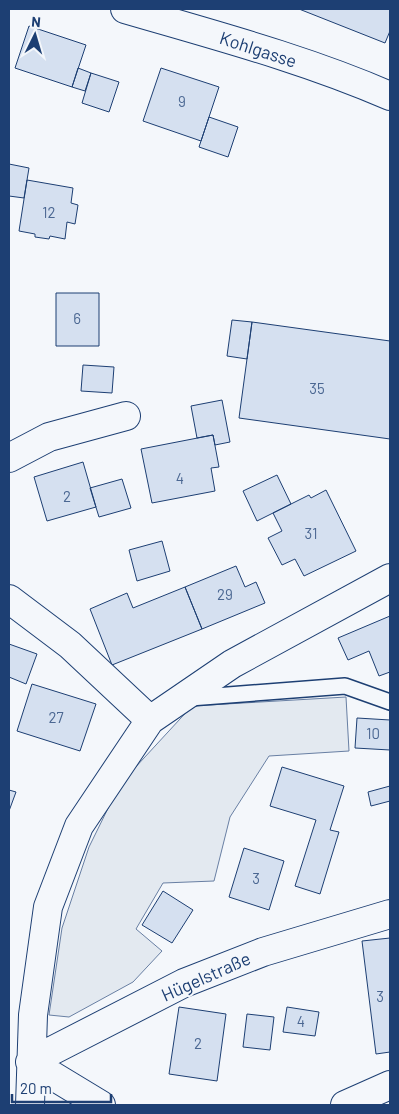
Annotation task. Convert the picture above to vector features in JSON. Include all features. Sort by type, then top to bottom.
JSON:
[{"type":"street","name":"Kohlgasse","points":[[125,9],[240,43],[363,84],[390,96]]},
{"type":"street","points":[[9,458],[49,438],[126,416]]},
{"type":"street","points":[[30,1105],[33,1015],[48,907],[79,826],[150,720],[232,664],[390,578]]},
{"type":"street","points":[[9,599],[70,645],[150,720]]},
{"type":"street","name":"Hügelstraße","points":[[30,1062],[184,983],[262,952],[390,914]]},
{"type":"street","points":[[30,1062],[101,1105]]},
{"type":"street","points":[[344,1105],[390,1085]]},
{"type":"lane","points":[[181,699],[237,693],[345,686],[390,702]]},
{"type":"shaded area","points":[[346,697],[349,751],[269,756],[230,817],[214,881],[163,883],[136,929],[162,951],[133,982],[69,1017],[49,1015],[62,928],[89,847],[120,784],[192,706]]},
{"type":"building","points":[[299,9],[390,9],[390,31],[385,43]]},
{"type":"building","points":[[29,26],[86,45],[72,87],[15,68]]},
{"type":"building","points":[[78,68],[91,73],[85,91],[72,87]]},
{"type":"building","points":[[161,68],[219,87],[201,141],[143,121]]},
{"type":"building","points":[[91,73],[119,82],[109,112],[82,103]]},
{"type":"building","points":[[209,117],[238,127],[228,157],[199,147]]},
{"type":"building","points":[[9,164],[29,168],[24,198],[9,196]]},
{"type":"building","points":[[27,180],[73,188],[71,203],[78,205],[75,224],[67,222],[65,239],[50,236],[49,239],[35,237],[35,234],[19,231]]},
{"type":"building","points":[[56,293],[99,293],[99,346],[56,346]]},
{"type":"building","points":[[232,320],[252,322],[247,359],[227,356]]},
{"type":"building","points":[[252,322],[390,341],[390,439],[239,418]]},
{"type":"building","points":[[83,365],[114,367],[112,393],[81,391]]},
{"type":"building","points":[[222,400],[230,442],[215,445],[213,435],[197,438],[191,406]]},
{"type":"building","points":[[213,435],[219,467],[211,468],[215,491],[152,503],[141,449]]},
{"type":"building","points":[[83,462],[96,507],[47,521],[34,477]]},
{"type":"building","points":[[277,475],[291,504],[257,521],[243,491]]},
{"type":"building","points":[[122,479],[131,508],[99,517],[90,488]]},
{"type":"building","points":[[326,490],[356,551],[304,576],[295,559],[282,565],[268,538],[282,531],[273,513],[309,495],[311,498]]},
{"type":"building","points":[[162,541],[170,571],[137,581],[129,550]]},
{"type":"building","points":[[236,566],[245,587],[256,582],[265,603],[202,629],[185,587]]},
{"type":"building","points":[[185,587],[202,629],[112,665],[90,609],[127,593],[133,608]]},
{"type":"building","points":[[390,616],[390,672],[379,676],[369,651],[348,660],[338,638]]},
{"type":"building","points":[[9,644],[37,654],[26,684],[9,677]]},
{"type":"building","points":[[32,684],[96,704],[80,751],[17,731]]},
{"type":"building","points":[[357,718],[390,720],[390,750],[355,748]]},
{"type":"building","points":[[282,767],[344,786],[330,830],[339,832],[320,894],[295,886],[316,820],[270,806]]},
{"type":"building","points":[[390,786],[390,801],[371,806],[368,792]]},
{"type":"building","points":[[9,790],[16,792],[9,811]]},
{"type":"building","points":[[244,848],[284,861],[269,910],[229,897]]},
{"type":"building","points":[[163,891],[193,910],[172,943],[142,925]]},
{"type":"building","points":[[390,938],[390,1052],[376,1054],[362,941]]},
{"type":"building","points":[[179,1007],[226,1014],[217,1081],[169,1074]]},
{"type":"building","points":[[287,1007],[319,1012],[315,1036],[283,1032]]},
{"type":"building","points":[[247,1014],[274,1017],[270,1050],[243,1047]]}]
